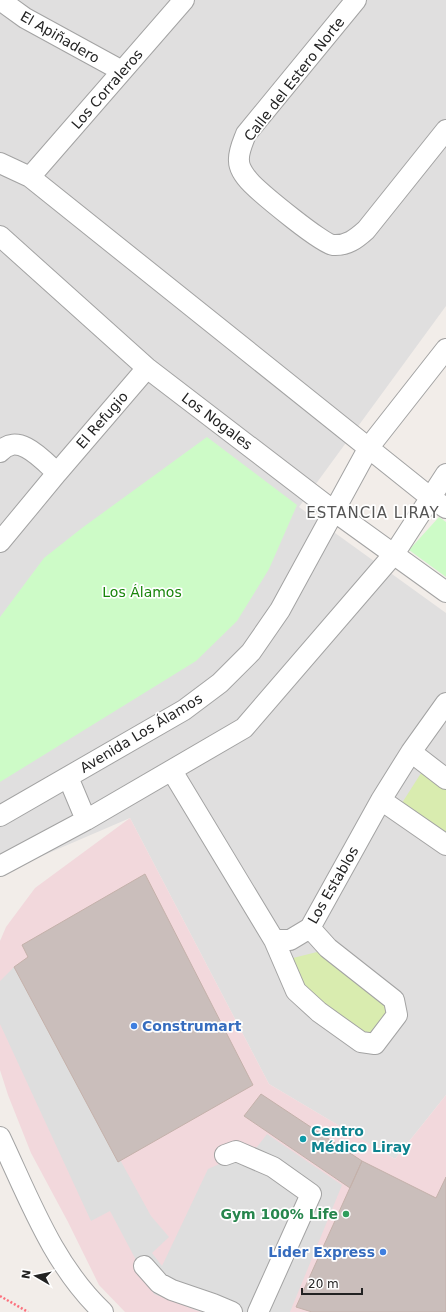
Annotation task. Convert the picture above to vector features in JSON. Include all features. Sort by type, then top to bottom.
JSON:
[{"type":"street","name":"El Apiñadero","points":[[0,0],[25,18],[122,72]]},
{"type":"street","name":"Los Corraleros","points":[[30,177],[184,0]]},
{"type":"street","name":"Calle del Estero Norte","points":[[356,0],[246,134],[240,149],[238,161],[243,173],[252,184],[315,236],[332,245],[342,245],[354,241],[366,230],[446,130]]},
{"type":"street","points":[[0,163],[30,177],[439,503]]},
{"type":"street","name":"Los Nogales","points":[[0,238],[147,368],[335,512],[446,592]]},
{"type":"street","name":"Avenida Los Álamos","points":[[0,816],[184,710],[220,683],[251,652],[280,610],[369,448],[446,349]]},
{"type":"street","name":"El Refugio","points":[[0,542],[147,368]]},
{"type":"street","points":[[0,452],[5,446],[16,444],[30,449],[57,473]]},
{"type":"street","points":[[3,867],[172,771],[244,728],[439,503],[446,474]]},
{"type":"street","name":"Los Establos","points":[[274,940],[290,940],[310,928],[381,800],[411,752],[446,703]]},
{"type":"street","points":[[411,752],[446,778]]},
{"type":"street","points":[[172,771],[274,940],[296,991],[319,1012],[361,1042],[375,1044],[397,1015],[394,1000],[328,948],[310,928]]},
{"type":"street","points":[[68,777],[86,820]]},
{"type":"street","points":[[381,800],[446,845]]},
{"type":"street","points":[[0,1137],[52,1248],[71,1275],[103,1312]]},
{"type":"street","points":[[225,1155],[236,1152],[272,1167],[310,1194],[258,1312]]},
{"type":"street","points":[[144,1266],[159,1283],[172,1290],[232,1312]]},
{"type":"path","points":[[0,1296],[28,1312]]},
{"type":"shaded area","points":[[0,0],[446,0],[446,306],[299,507],[446,613],[446,1095],[395,1159],[269,1084],[130,818],[0,874]]},
{"type":"shaded area","points":[[130,818],[269,1084],[395,1159],[446,1095],[446,1312],[125,1312],[99,1285],[68,1222],[31,1153],[8,1095],[0,1070],[0,941],[6,927],[35,888]]},
{"type":"shaded area","points":[[14,967],[151,1216],[169,1237],[152,1253],[162,1266],[208,1169],[257,1147],[267,1134],[342,1185],[290,1312],[201,1312],[154,1294],[110,1211],[91,1221],[0,1024],[0,981]]},
{"type":"green space","name":"Los Álamos","points":[[207,437],[297,505],[269,569],[237,621],[196,661],[0,782],[0,617],[44,558],[82,528]]},
{"type":"green space","points":[[439,517],[446,522],[446,577],[409,550]]},
{"type":"green space","points":[[423,770],[446,789],[446,835],[402,803]]},
{"type":"green space","points":[[321,951],[394,1008],[370,1038],[300,993],[285,960]]},
{"type":"building","name":"Construmart","points":[[145,874],[253,1085],[118,1162],[14,967],[28,957],[22,945]]},
{"type":"building","name":"Centro Médico Liray","points":[[261,1094],[362,1161],[350,1188],[244,1116]]},
{"type":"building","name":"Lider Express","points":[[362,1161],[436,1198],[446,1177],[446,1312],[312,1312],[296,1307]]},
{"type":"place","name":"Construmart","points":[[134,1026]]},
{"type":"place","name":"Centro Médico Liray","points":[[303,1139]]},
{"type":"place","name":"Gym 100% Life","points":[[346,1214]]},
{"type":"place","name":"Lider Express","points":[[383,1252]]},
{"type":"district","name":"ESTANCIA LIRAY","points":[[373,513]]}]
